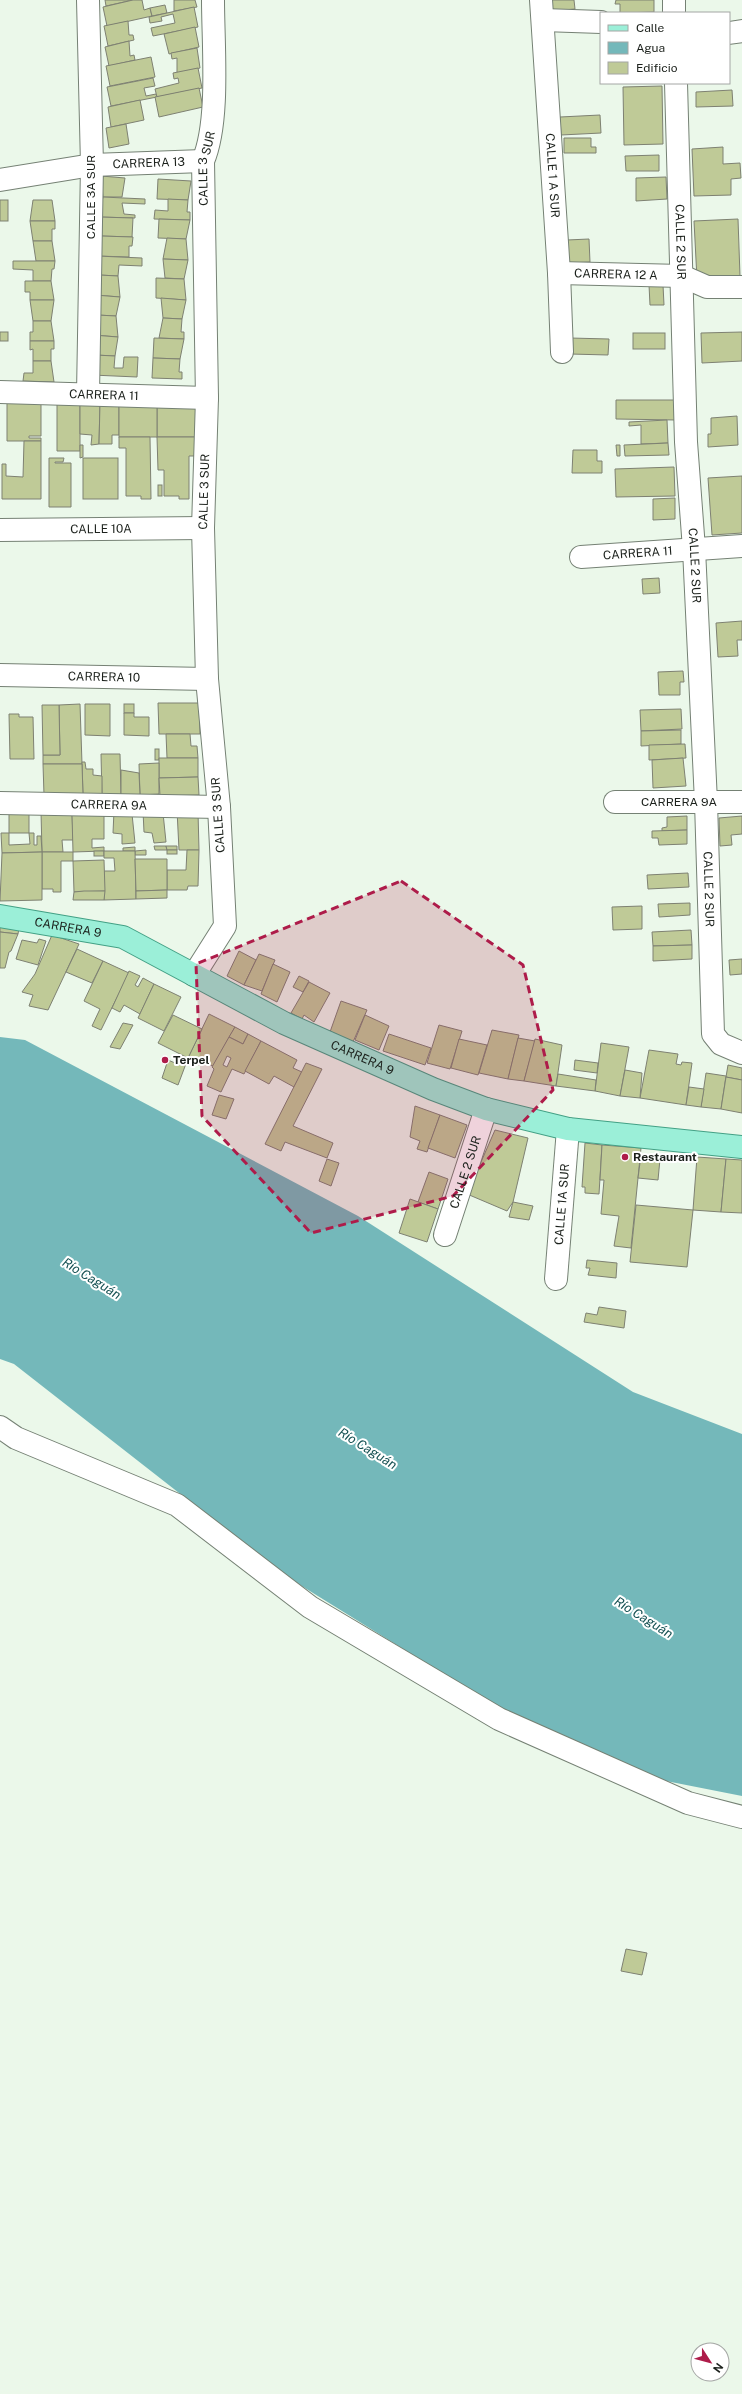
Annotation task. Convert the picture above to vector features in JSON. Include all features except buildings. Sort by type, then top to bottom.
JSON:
[{"type":"main road","name":"CARRERA 9","points":[[0,916],[123,937],[284,1022],[433,1089],[486,1110],[568,1129],[742,1148]]},
{"type":"street","name":"CALLE 3A SUR","points":[[88,0],[92,165],[88,394]]},
{"type":"street","name":"CALLE 3 SUR","points":[[194,975],[225,926],[219,807],[208,679],[203,528],[207,398],[203,161],[209,147],[214,83],[213,0]]},
{"type":"street","points":[[674,0],[674,12]]},
{"type":"street","points":[[542,10],[600,22]]},
{"type":"street","name":"CALLE 1 A SUR","points":[[542,10],[559,273],[562,352]]},
{"type":"street","points":[[730,33],[742,31]]},
{"type":"street","name":"CALLE 2 SUR","points":[[676,84],[686,442],[694,549],[706,802],[713,1034],[721,1044],[742,1053]]},
{"type":"street","name":"CARRERA 13","points":[[0,180],[92,165],[203,161]]},
{"type":"street","name":"CARRERA 12 A","points":[[559,273],[682,276],[707,287],[742,287]]},
{"type":"street","name":"CARRERA 11","points":[[0,392],[207,398]]},
{"type":"street","name":"CALLE 10A","points":[[0,530],[203,528]]},
{"type":"street","name":"CARRERA 11","points":[[581,557],[742,546]]},
{"type":"street","name":"CARRERA 10","points":[[0,675],[208,679]]},
{"type":"street","name":"CARRERA 9A","points":[[616,802],[742,802]]},
{"type":"street","name":"CARRERA 9A","points":[[0,803],[219,807]]},
{"type":"street","name":"CALLE 2 SUR","points":[[445,1235],[486,1110]]},
{"type":"street","name":"CALLE 1A SUR","points":[[556,1279],[568,1129]]},
{"type":"street","points":[[0,1427],[16,1438],[176,1505],[310,1607],[499,1719],[688,1803],[742,1817]]},
{"type":"highlighted area","points":[[401,881],[523,965],[553,1090],[453,1196],[311,1233],[202,1116],[196,964]]},
{"type":"water","name":"Río Caguán","points":[[0,1037],[25,1040],[358,1216],[633,1392],[742,1434],[742,1796],[661,1780],[508,1714],[284,1575],[14,1364],[0,1359]]},
{"type":"place","name":"Terpel","points":[[165,1060]]},
{"type":"place","name":"Restaurant","points":[[625,1157]]}]
